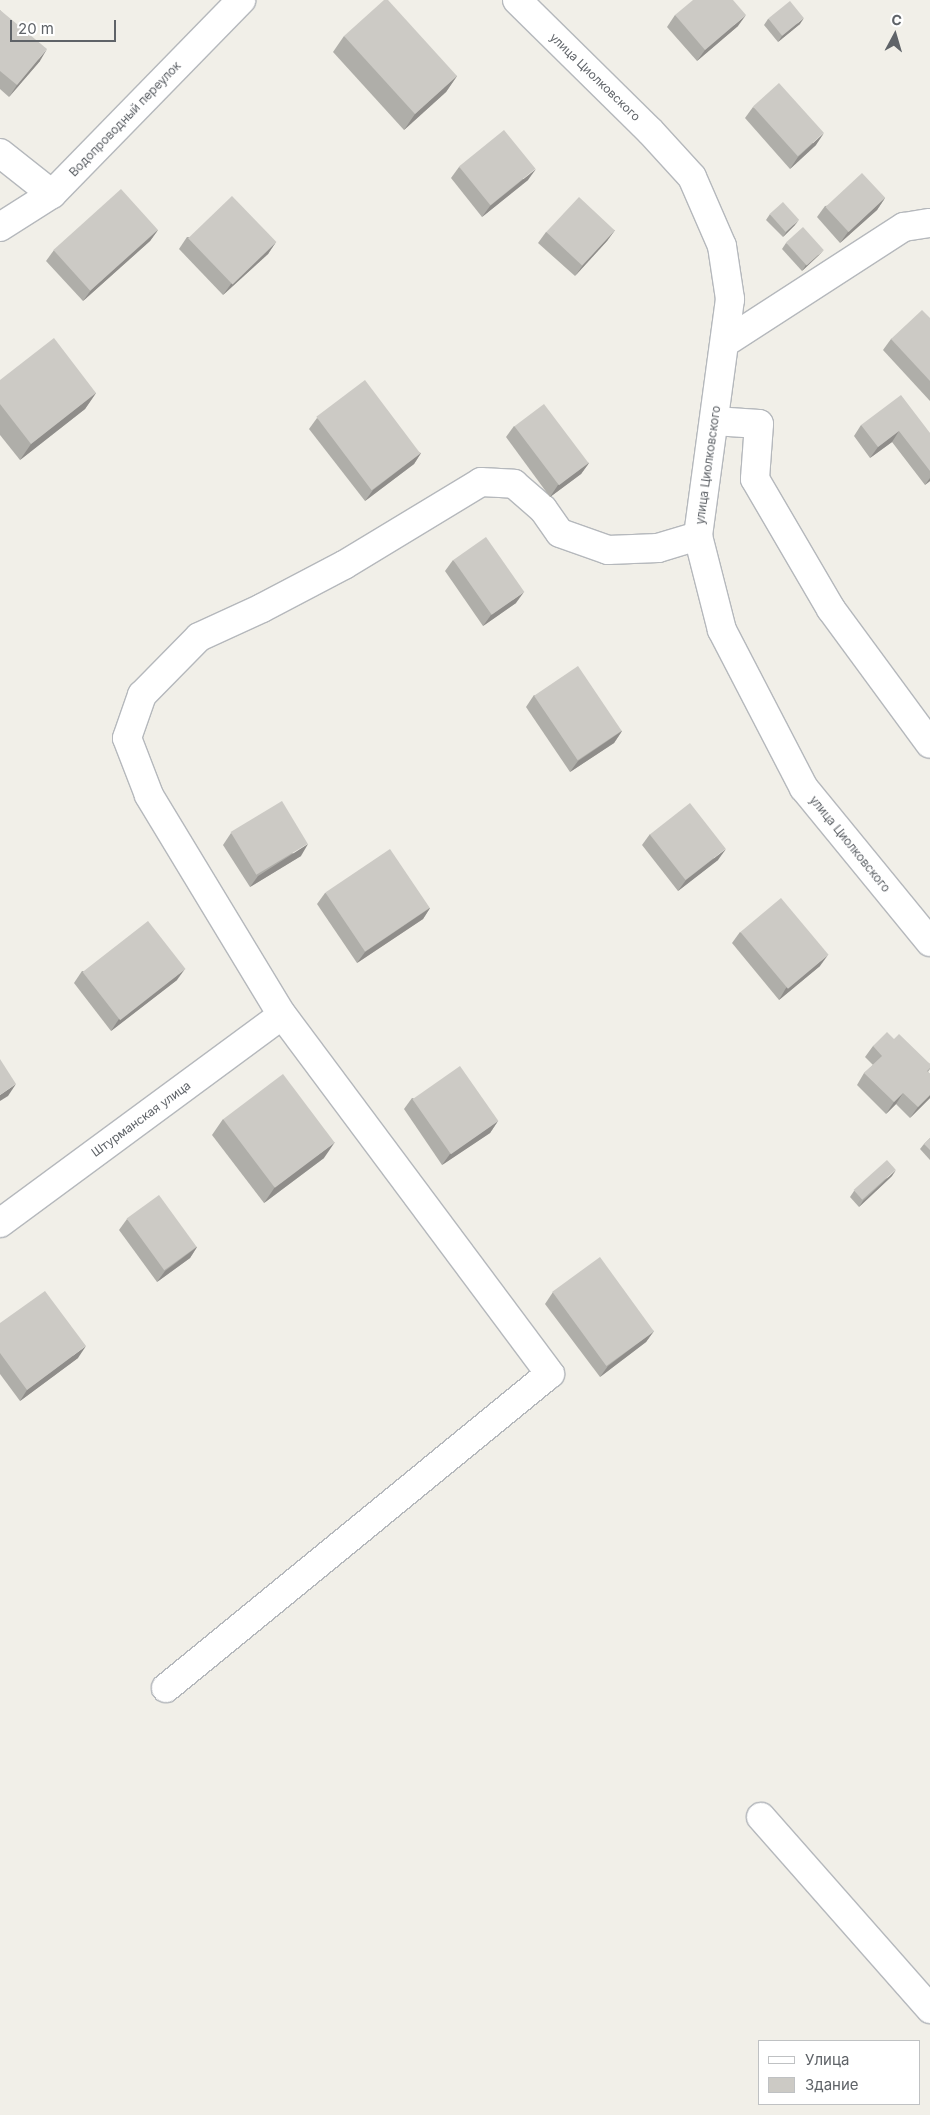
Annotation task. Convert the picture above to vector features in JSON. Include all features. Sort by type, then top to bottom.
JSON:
[{"type":"street","name":"Водопроводный переулок","points":[[0,227],[52,194],[241,0]]},
{"type":"street","name":"улица Циолковского","points":[[516,0],[650,131],[692,177],[722,246],[730,299],[726,342],[698,536],[722,630],[804,788],[930,942]]},
{"type":"street","points":[[0,153],[52,194]]},
{"type":"street","points":[[726,342],[904,227],[930,223]]},
{"type":"street","points":[[714,421],[759,424],[754,480],[831,609],[930,744]]},
{"type":"street","points":[[166,1688],[550,1374],[282,1015],[149,795],[126,738],[142,695],[199,637],[262,608],[344,564],[481,482],[514,484],[543,509],[560,533],[608,550],[658,548],[698,536]]},
{"type":"street","name":"Штурманская улица","points":[[0,1223],[282,1015]]},
{"type":"street","points":[[761,1817],[930,2009]]},
{"type":"building","points":[[384,0],[388,0],[457,76],[415,114],[344,36]]},
{"type":"building","points":[[693,0],[733,0],[746,15],[705,50],[675,15]]},
{"type":"building","points":[[790,1],[804,18],[782,36],[768,19]]},
{"type":"building","points":[[0,10],[47,49],[17,85],[0,71]]},
{"type":"building","points":[[779,83],[824,133],[798,156],[753,106]]},
{"type":"building","points":[[504,130],[535,169],[490,205],[459,167]]},
{"type":"building","points":[[862,173],[885,198],[849,232],[825,207]]},
{"type":"building","points":[[121,189],[158,230],[90,291],[53,250]]},
{"type":"building","points":[[232,196],[276,242],[233,284],[188,238]]},
{"type":"building","points":[[579,197],[615,230],[582,266],[546,232]]},
{"type":"building","points":[[783,202],[799,220],[786,232],[770,214]]},
{"type":"building","points":[[803,227],[824,250],[807,265],[786,242]]},
{"type":"building","points":[[922,310],[930,318],[930,381],[891,339]]},
{"type":"building","points":[[54,338],[96,393],[31,444],[0,404],[0,380]]},
{"type":"building","points":[[365,380],[420,453],[372,490],[316,417]]},
{"type":"building","points":[[901,395],[930,433],[930,471],[899,431],[878,447],[861,425]]},
{"type":"building","points":[[544,404],[589,463],[559,485],[514,426]]},
{"type":"building","points":[[486,537],[524,592],[492,615],[453,560]]},
{"type":"building","points":[[578,666],[622,731],[578,760],[534,696]]},
{"type":"building","points":[[282,801],[308,844],[256,875],[231,832]]},
{"type":"building","points":[[690,803],[726,849],[686,880],[650,834]]},
{"type":"building","points":[[390,849],[430,908],[365,951],[325,893]]},
{"type":"building","points":[[781,898],[829,955],[788,989],[740,932]]},
{"type":"building","points":[[148,921],[186,969],[120,1020],[83,972]]},
{"type":"building","points":[[887,1032],[894,1039],[899,1034],[930,1064],[930,1068],[927,1071],[930,1074],[930,1095],[918,1107],[903,1093],[894,1102],[864,1073],[882,1056],[873,1046]]},
{"type":"building","points":[[0,1059],[16,1084],[0,1095]]},
{"type":"building","points":[[460,1066],[498,1121],[451,1154],[412,1099]]},
{"type":"building","points":[[283,1074],[335,1143],[275,1188],[223,1119]]},
{"type":"building","points":[[930,1138],[930,1150],[924,1144]]},
{"type":"building","points":[[887,1160],[896,1170],[862,1200],[854,1190]]},
{"type":"building","points":[[159,1195],[197,1247],[164,1270],[127,1219]]},
{"type":"building","points":[[600,1257],[654,1331],[606,1366],[552,1292]]},
{"type":"building","points":[[45,1291],[86,1346],[27,1390],[0,1353],[0,1323]]}]
